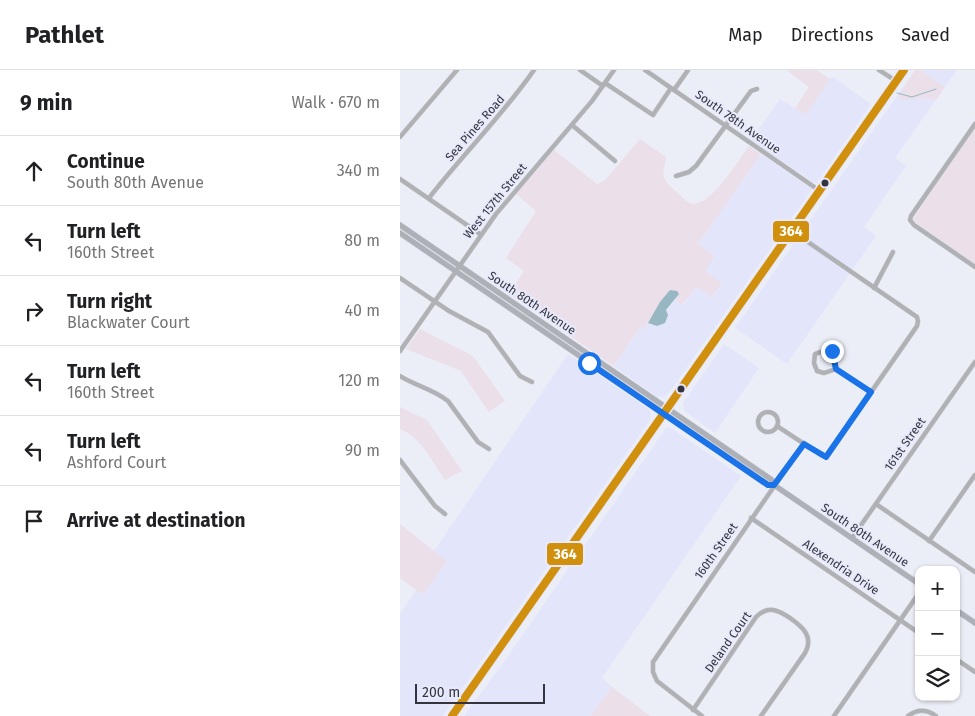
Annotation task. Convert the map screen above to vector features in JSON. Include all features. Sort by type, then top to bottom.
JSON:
[{"type":"main road","points":[[452,716],[904,70]]},
{"type":"street","points":[[400,137],[457,70]]},
{"type":"street","name":"Sea Pines Road","points":[[429,198],[454,166],[508,105],[534,70]]},
{"type":"street","points":[[580,70],[653,114],[688,70]]},
{"type":"street","name":"West 157th Street","points":[[400,351],[480,234],[507,199],[572,125],[614,70]]},
{"type":"street","name":"South 78th Avenue","points":[[645,70],[820,190]]},
{"type":"street","points":[[879,70],[896,82]]},
{"type":"street","points":[[676,176],[689,172],[696,166],[751,90],[758,89]]},
{"type":"street","points":[[975,124],[910,220],[915,226],[975,266]]},
{"type":"street","points":[[572,125],[615,161]]},
{"type":"street","points":[[400,179],[480,234]]},
{"type":"street","name":"South 80th Avenue","points":[[400,225],[669,408],[772,480],[774,485],[915,581]]},
{"type":"street","points":[[777,426],[826,457],[917,326],[918,321],[917,317],[792,232]]},
{"type":"street","name":"South 80th Avenue","points":[[400,233],[768,485],[774,485]]},
{"type":"street","points":[[874,288],[893,252]]},
{"type":"street","points":[[400,278],[449,311],[488,332],[520,376],[532,382]]},
{"type":"street","points":[[836,369],[824,373],[817,371],[814,363],[815,354],[826,350],[832,351],[836,369],[871,392]]},
{"type":"street","name":"161st Street","points":[[852,538],[975,362]]},
{"type":"street","points":[[400,376],[409,382],[432,390],[448,401],[478,442],[488,450]]},
{"type":"street","points":[[763,412],[774,413],[778,419],[777,426],[770,432],[764,432],[759,427],[758,418],[763,412]]},
{"type":"street","name":"160th Street","points":[[693,710],[662,686],[654,677],[653,662],[655,657],[804,444]]},
{"type":"street","points":[[400,460],[435,506],[445,514]]},
{"type":"street","points":[[929,541],[975,475]]},
{"type":"street","points":[[876,504],[975,572]]},
{"type":"street","name":"Alexendria Drive","points":[[751,518],[915,630]]},
{"type":"street","points":[[834,716],[915,599]]},
{"type":"street","name":"Deland Court","points":[[693,710],[756,617],[764,611],[773,609],[781,612],[804,629],[808,636],[808,645],[805,653],[761,716]]},
{"type":"street","points":[[957,611],[975,623]]},
{"type":"street","points":[[960,662],[975,672]]},
{"type":"street","points":[[693,710],[702,716]]},
{"type":"street","points":[[908,716],[914,712],[923,711],[930,712],[936,716]]},
{"type":"shaded area","points":[[786,70],[816,70],[830,79],[806,115],[795,108],[809,87]]},
{"type":"shaded area","points":[[915,70],[957,70],[895,158],[906,166],[864,227],[876,236],[787,364],[735,328]]},
{"type":"shaded area","points":[[915,70],[920,70],[945,87],[936,100],[924,98],[904,100],[897,98]]},
{"type":"shaded area","points":[[832,76],[871,104],[816,184],[751,140],[780,99],[806,115]]},
{"type":"shaded area","points":[[975,128],[975,264],[913,219]]},
{"type":"shaded area","points":[[640,139],[666,157],[664,177],[666,181],[690,203],[698,203],[706,199],[723,182],[749,146],[761,154],[698,244],[715,256],[705,271],[723,283],[712,297],[696,287],[682,305],[675,299],[679,294],[650,319],[645,328],[641,327],[613,366],[522,302],[508,295],[524,271],[506,258],[536,211],[516,194],[554,150],[597,184],[605,180]]},
{"type":"shaded area","points":[[761,154],[812,189],[669,393],[664,397],[657,397],[613,366],[641,327],[645,328],[648,323],[657,326],[675,299],[683,305],[696,287],[713,297],[723,283],[704,271],[698,244]]},
{"type":"shaded area","points":[[670,290],[677,291],[679,294],[666,310],[668,315],[665,323],[657,326],[648,323],[660,302]]},
{"type":"shaded area","points":[[420,329],[473,356],[505,401],[489,412],[461,371],[406,349]]},
{"type":"shaded area","points":[[724,344],[759,368],[715,433],[684,411],[683,403]]},
{"type":"shaded area","points":[[568,354],[649,409],[651,414],[650,420],[443,716],[400,716],[400,614],[416,590],[423,595],[446,561],[434,551]]},
{"type":"shaded area","points":[[400,407],[427,420],[462,471],[445,480],[420,444],[408,433],[400,429]]},
{"type":"shaded area","points":[[666,428],[671,428],[741,476],[602,678],[612,687],[590,716],[464,716],[506,659]]},
{"type":"shaded area","points":[[400,524],[447,561],[423,595],[400,578]]},
{"type":"shaded area","points":[[612,687],[650,716],[590,716]]},
{"type":"waterway","points":[[897,93],[912,97],[936,89]]},
{"type":"transit line","name":"364","points":[[452,716],[904,70]]},
{"type":"route","points":[[589,363],[768,485],[774,485],[804,444],[826,457],[871,392],[836,369],[836,362],[832,351]]}]
